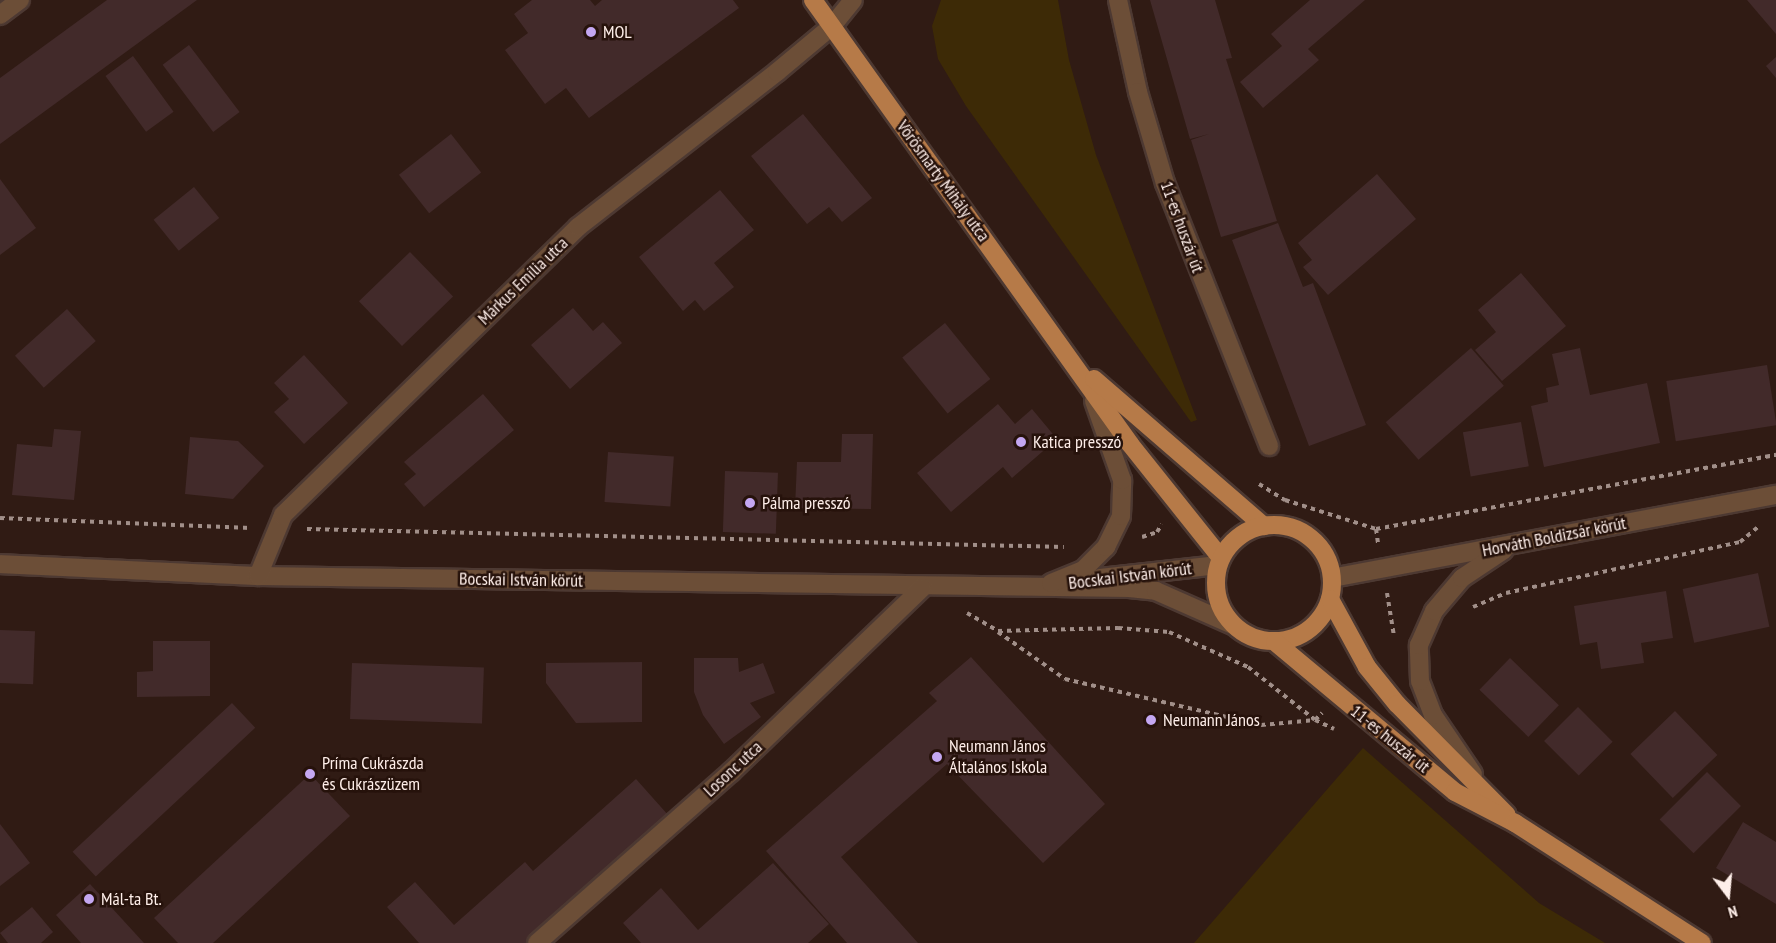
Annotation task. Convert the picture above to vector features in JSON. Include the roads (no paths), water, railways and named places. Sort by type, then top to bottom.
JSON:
[{"type":"main road","name":"Vörösmarty Mihály utca","points":[[813,0],[1074,362]]},
{"type":"main road","points":[[1074,362],[1264,526]]},
{"type":"main road","points":[[1074,362],[1130,444],[1220,562],[1220,605],[1233,625],[1243,633],[1275,642],[1304,633],[1320,619],[1330,599],[1332,578],[1323,552],[1308,535],[1284,526],[1264,526],[1244,533],[1220,562]]},
{"type":"main road","name":"11-es huszár út","points":[[1330,599],[1367,666],[1391,697],[1479,783],[1515,823]]},
{"type":"main road","name":"11-es huszár út","points":[[1275,642],[1455,792],[1515,823],[1702,943]]},
{"type":"street","points":[[0,15],[20,0]]},
{"type":"street","name":"Márkus Emília utca","points":[[258,576],[283,515],[578,227],[832,27],[853,0]]},
{"type":"street","name":"11-es huszár út","points":[[1118,0],[1138,92],[1165,183],[1269,446]]},
{"type":"street","points":[[1042,586],[1083,570],[1106,547],[1121,516],[1122,480],[1102,417],[1074,362]]},
{"type":"street","name":"Horváth Boldizsár körút","points":[[1332,578],[1776,495]]},
{"type":"street","points":[[1479,783],[1433,715],[1420,681],[1419,645],[1434,611],[1462,578],[1511,545]]},
{"type":"street","name":"Bocskai István körút","points":[[1042,586],[1220,562]]},
{"type":"street","name":"Bocskai István körút","points":[[0,564],[258,576],[922,588],[1042,586],[1156,591],[1233,625]]},
{"type":"street","name":"Losonc utca","points":[[537,943],[731,772],[922,588]]},
{"type":"place","name":"MOL","points":[[591,32]]},
{"type":"place","name":"Katica presszó","points":[[1021,442]]},
{"type":"place","name":"Pálma presszó","points":[[750,503]]},
{"type":"place","name":"Neumann János","points":[[1151,720]]},
{"type":"place","name":"Neumann János Általános Iskola","points":[[937,757]]},
{"type":"place","name":"Príma Cukrászda és Cukrászüzem","points":[[310,774]]},
{"type":"place","name":"Mál-ta Bt.","points":[[89,899]]}]
